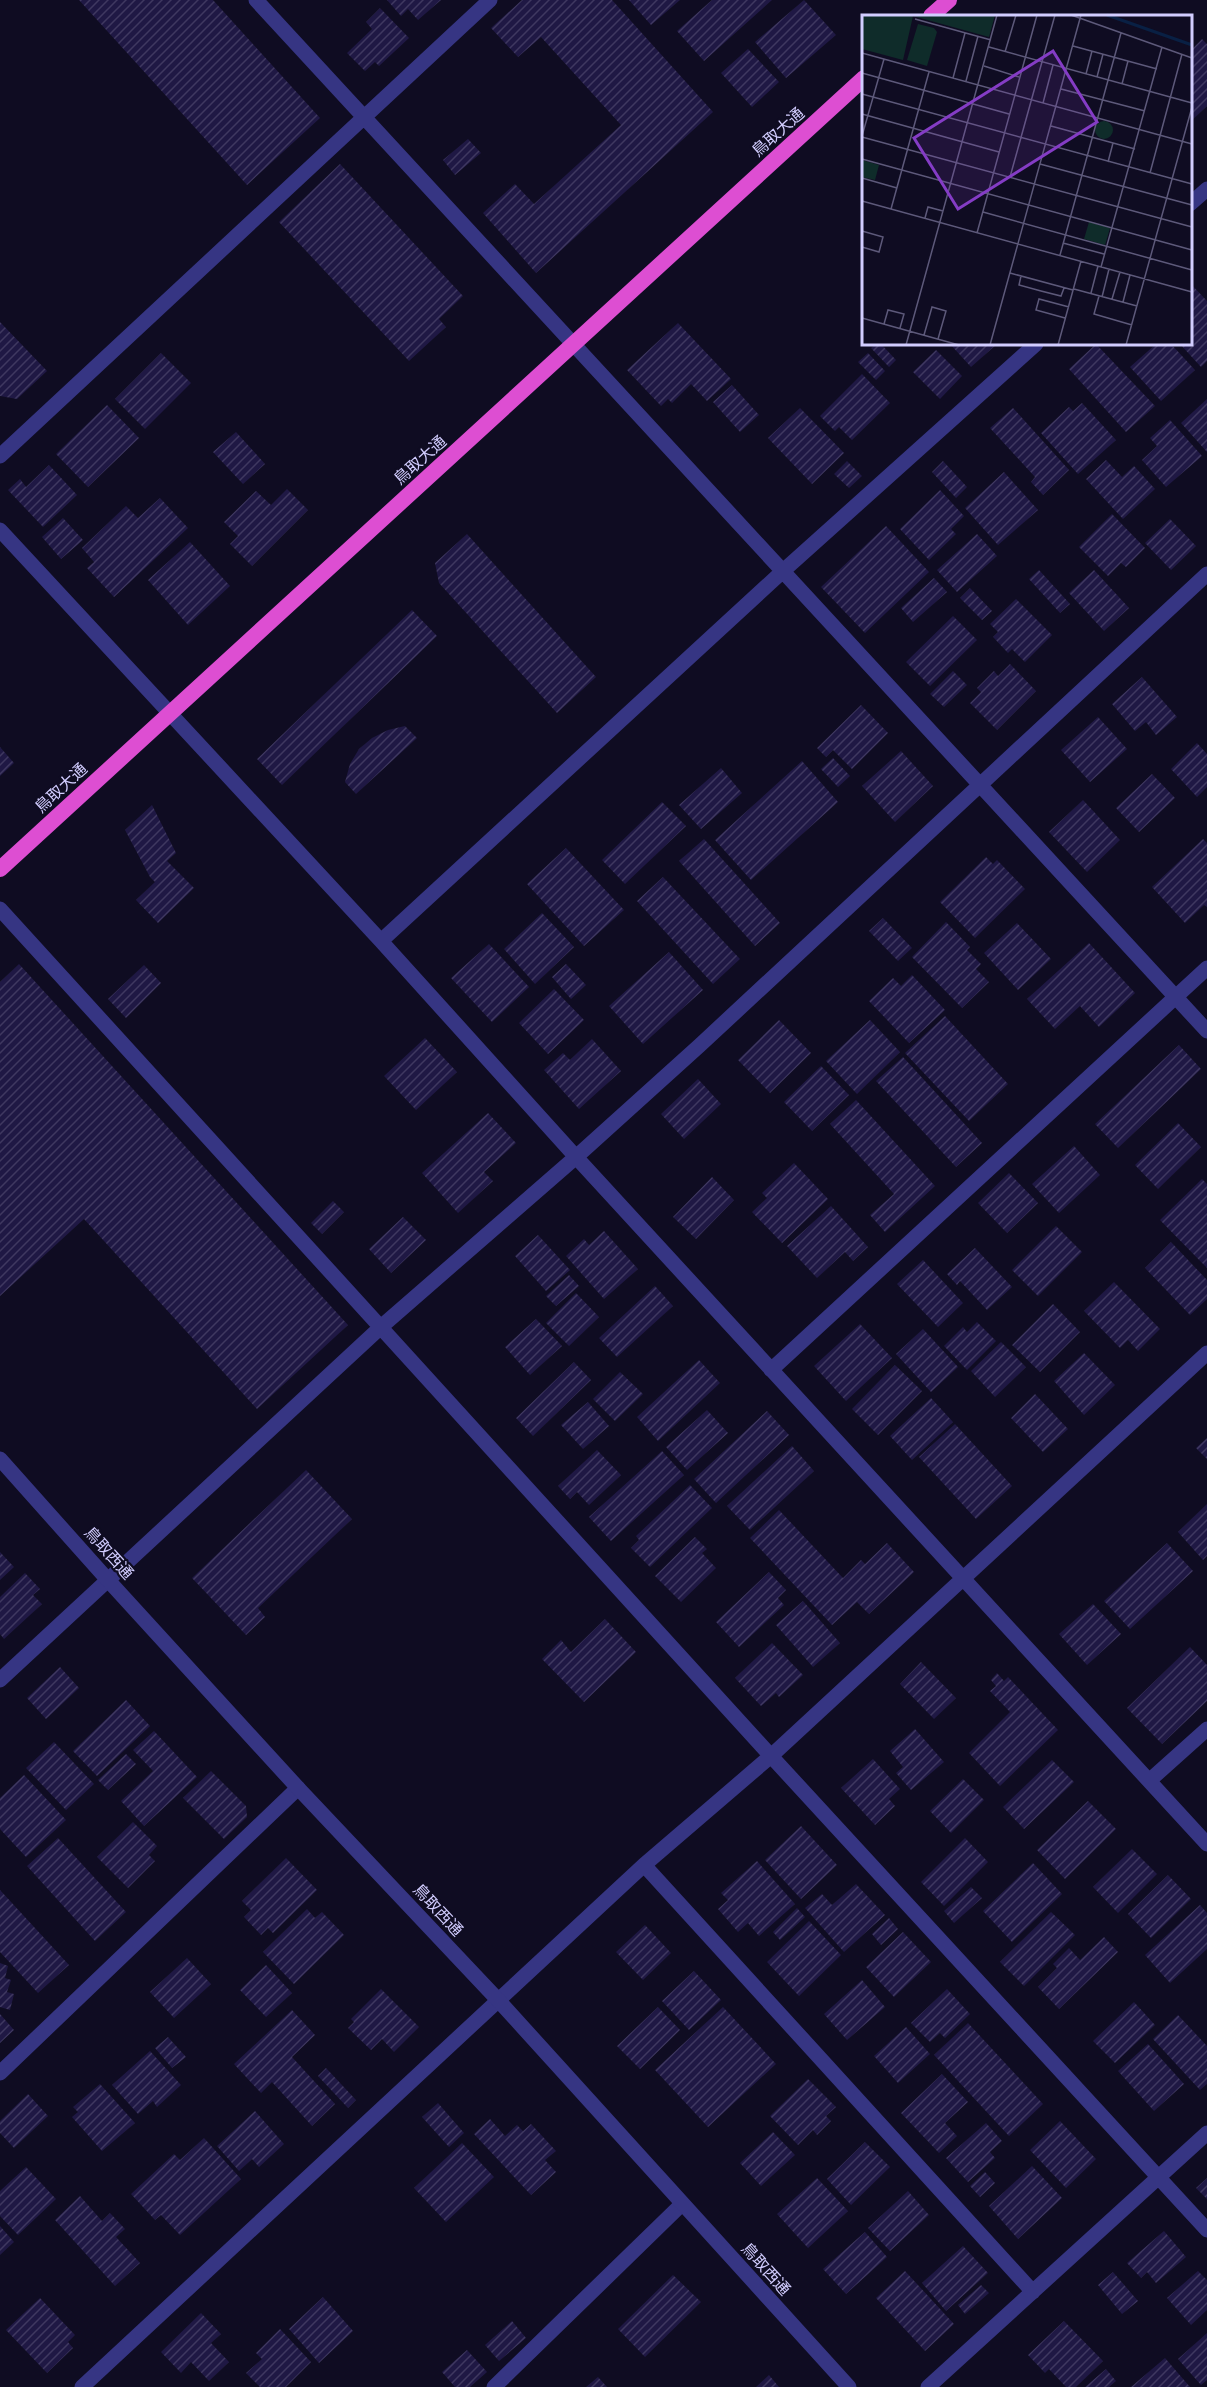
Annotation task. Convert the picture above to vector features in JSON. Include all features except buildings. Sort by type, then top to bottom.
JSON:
[{"type":"highway","points":[[932,15],[949,0]]},
{"type":"highway","name":"鳥取大通","points":[[0,869],[862,80]]},
{"type":"street","points":[[256,0],[1207,1031]]},
{"type":"street","points":[[0,456],[490,0]]},
{"type":"street","points":[[1192,203],[1207,189]]},
{"type":"street","points":[[381,941],[783,571],[1035,345]]},
{"type":"street","points":[[0,530],[381,941],[962,1579],[1207,1844]]},
{"type":"street","points":[[0,1680],[382,1326],[708,1038],[1207,574]]},
{"type":"street","points":[[0,909],[771,1756],[1207,2230]]},
{"type":"street","points":[[771,1370],[1207,968]]},
{"type":"street","points":[[82,2387],[644,1865],[771,1756],[1207,1353]]},
{"type":"street","name":"鳥取西通","points":[[0,1459],[298,1788],[499,2001],[849,2387]]},
{"type":"street","points":[[1150,1780],[1207,1729]]},
{"type":"street","points":[[0,2073],[298,1788]]},
{"type":"street","points":[[644,1865],[1033,2292]]},
{"type":"street","points":[[928,2387],[1207,2133]]},
{"type":"street","points":[[494,2387],[682,2204]]}]
